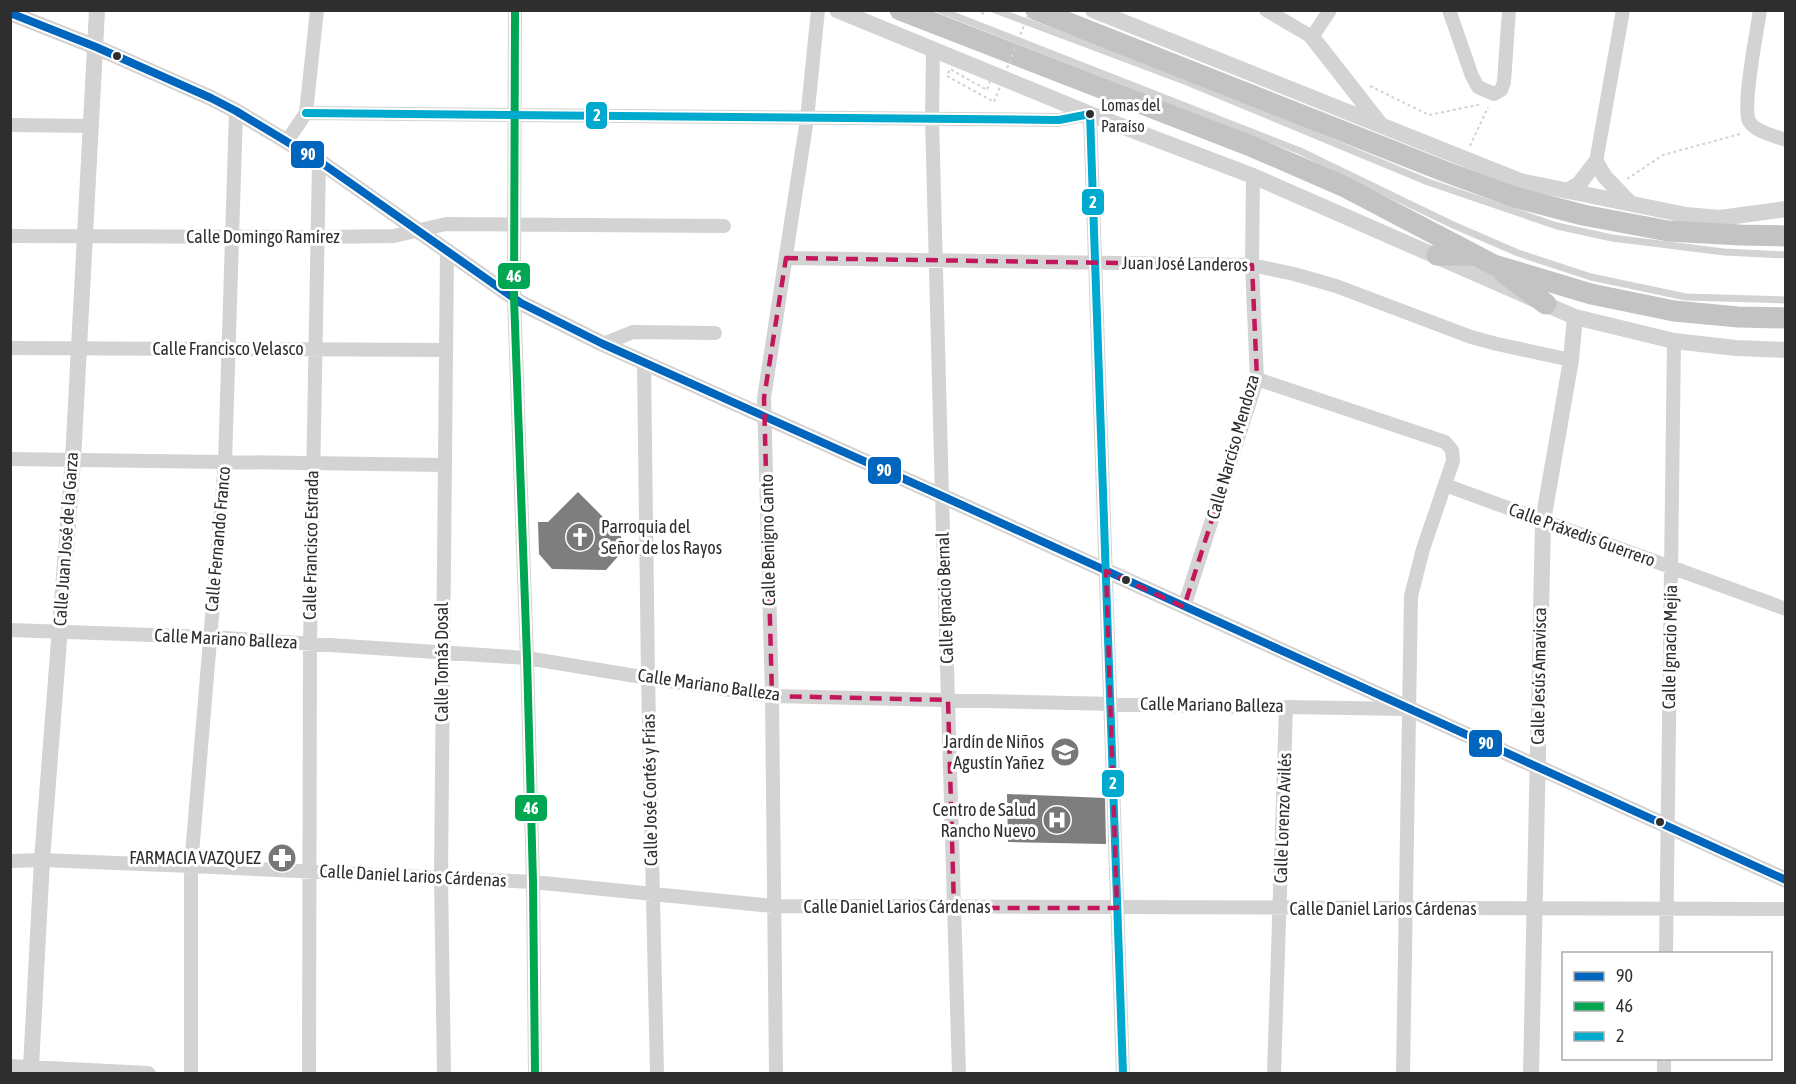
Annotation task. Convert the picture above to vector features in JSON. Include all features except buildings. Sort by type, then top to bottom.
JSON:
[{"type":"highway","points":[[900,10],[1253,147],[1343,186],[1494,265],[1546,304]]},
{"type":"highway","points":[[1036,10],[1514,197],[1583,215],[1668,231],[1785,236]]},
{"type":"highway","points":[[1437,255],[1475,255]]},
{"type":"highway","points":[[1494,265],[1592,294],[1674,311],[1785,318]]},
{"type":"street","name":"Calle Juan José de la Garza","points":[[31,1067],[42,860],[73,460],[97,10]]},
{"type":"street","points":[[287,141],[306,113],[317,10]]},
{"type":"street","points":[[515,10],[514,298],[527,658],[535,1074]]},
{"type":"street","name":"Calle Benigno Canto","points":[[776,1074],[764,398],[807,118],[818,10]]},
{"type":"street","points":[[837,10],[992,75],[1253,176],[1575,317],[1674,341],[1736,348],[1785,350]]},
{"type":"street","points":[[1093,10],[1520,181],[1686,215],[1720,218],[1785,209]]},
{"type":"street","points":[[1266,10],[1312,37],[1380,125]]},
{"type":"street","points":[[1312,37],[1330,10]]},
{"type":"street","points":[[1449,10],[1472,76],[1478,87],[1494,94],[1501,90],[1504,82],[1509,10]]},
{"type":"street","points":[[1567,191],[1579,184],[1596,162],[1623,10]]},
{"type":"street","points":[[1760,10],[1747,102],[1749,121],[1757,129],[1785,140]]},
{"type":"street","points":[[10,13],[96,47],[236,111],[319,161],[514,298],[603,344],[1785,880]]},
{"type":"street","name":"Calle Ignacio Bernal","points":[[933,51],[932,119],[959,1074]]},
{"type":"street","name":"Calle Fernando Franco","points":[[191,1074],[191,866],[225,462],[236,111]]},
{"type":"street","points":[[306,113],[1059,120],[1090,114]]},
{"type":"street","points":[[1090,114],[1123,1074]]},
{"type":"street","points":[[10,125],[91,126]]},
{"type":"street","name":"Calle Francisco Estrada","points":[[309,1074],[310,644],[319,161]]},
{"type":"street","points":[[1596,162],[1605,177],[1629,202]]},
{"type":"street","name":"Calle Narciso Mendoza","points":[[1184,607],[1257,378],[1252,265],[1253,176]]},
{"type":"street","name":"Calle Domingo Ramírez","points":[[10,236],[231,238],[394,236],[446,225],[724,226]]},
{"type":"street","name":"Calle Tomás Dosal","points":[[444,1074],[441,876],[447,251]]},
{"type":"street","name":"Juan José Landeros","points":[[786,258],[1252,265],[1294,273],[1336,286],[1471,337],[1571,360]]},
{"type":"street","name":"Calle Jesús Amavisca","points":[[1531,1074],[1543,520],[1571,360],[1575,317]]},
{"type":"street","points":[[603,344],[633,332],[715,333]]},
{"type":"street","name":"Calle Ignacio Mejía","points":[[1666,952],[1674,341]]},
{"type":"street","name":"Calle Francisco Velasco","points":[[10,348],[446,350]]},
{"type":"street","name":"Calle José Cortés y Frías","points":[[644,363],[657,1074]]},
{"type":"street","points":[[1257,378],[1445,442],[1452,450],[1453,461],[1423,549],[1411,596],[1403,1074]]},
{"type":"street","points":[[10,459],[444,465]]},
{"type":"street","name":"Calle Práxedis Guerrero","points":[[1445,485],[1785,609]]},
{"type":"street","name":"Calle Mariano Balleza","points":[[10,630],[210,637],[527,658],[771,696],[1242,706]]},
{"type":"street","name":"Calle Mariano Balleza","points":[[1287,707],[1409,709]]},
{"type":"street","name":"Calle Lorenzo Avilés","points":[[1274,1074],[1287,707]]},
{"type":"street","name":"Calle Daniel Larios Cárdenas","points":[[10,861],[42,860],[441,876],[533,882],[773,906],[1785,909]]},
{"type":"street","points":[[10,1067],[148,1074]]},
{"type":"lane","points":[[940,10],[1300,151],[1451,225],[1518,253],[1591,277],[1686,297],[1785,300]]},
{"type":"lane","points":[[995,10],[1186,82],[1428,182],[1557,226],[1612,238],[1713,251],[1785,255]]},
{"type":"path","points":[[992,75],[987,90],[950,69],[947,76],[994,102],[1030,10]]},
{"type":"path","points":[[1368,85],[1429,115],[1486,103],[1494,94]]},
{"type":"path","points":[[1469,148],[1494,94]]},
{"type":"path","points":[[1614,187],[1663,155],[1757,129]]},
{"type":"path","name":"Calle Mariano Balleza","points":[[1242,706],[1287,707]]},
{"type":"highlighted area","points":[[786,258],[1252,265],[1257,379],[1184,607],[1106,571],[1117,908],[954,908],[948,700],[772,696],[764,398]]},
{"type":"transit line","name":"46","points":[[515,10],[514,298],[527,658],[535,1074]]},
{"type":"transit line","name":"90","points":[[10,13],[96,47],[236,111],[319,161],[521,303],[603,344],[1786,880]]},
{"type":"transit line","name":"2","points":[[306,113],[1059,120],[1090,114],[1123,1074]]},
{"type":"place","name":"Lomas del Paraíso","points":[[1090,114]]},
{"type":"place","name":"Parroquia del Señor de los Rayos","points":[[580,537]]},
{"type":"place","name":"Jardín de Niños Agustín Yañez","points":[[1065,752]]},
{"type":"place","name":"Centro de Salud Rancho Nuevo","points":[[1057,820]]},
{"type":"place","name":"FARMACIA VAZQUEZ","points":[[282,858]]}]
